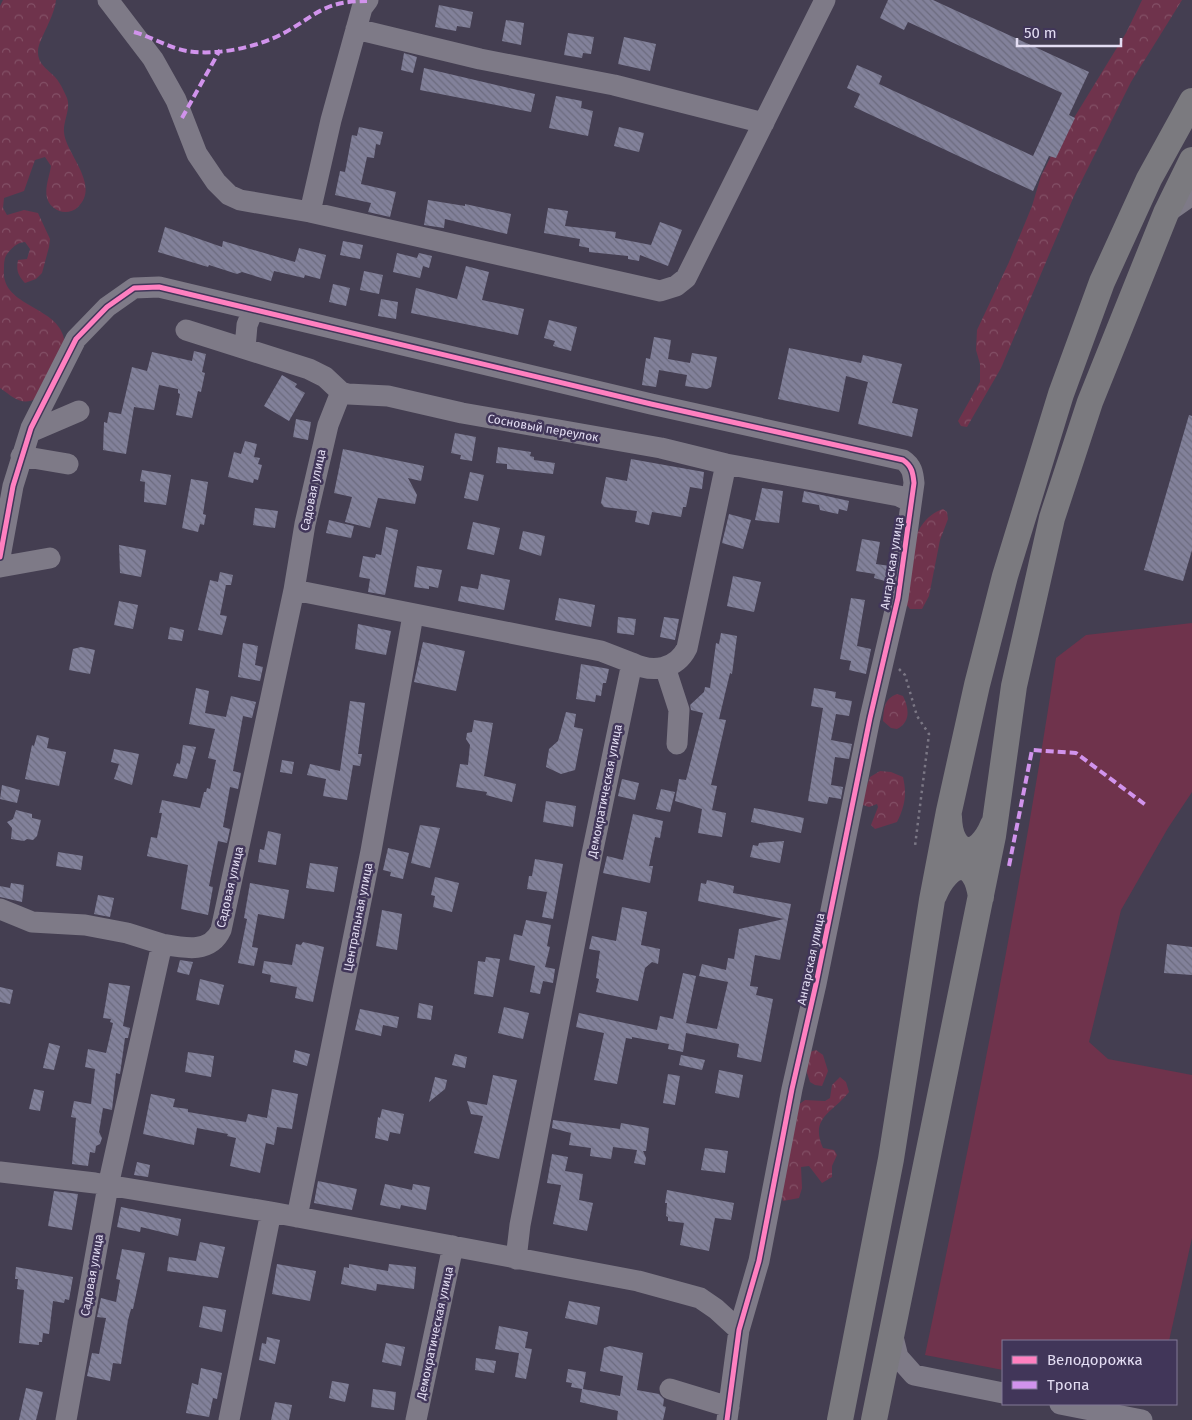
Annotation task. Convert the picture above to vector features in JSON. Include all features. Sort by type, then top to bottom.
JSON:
[{"type":"main road","points":[[840,1420],[891,1159],[948,811],[976,685],[1005,576],[1061,394],[1102,282],[1149,179],[1192,101]]},
{"type":"main road","points":[[876,1411],[981,897],[995,822],[1014,686],[1052,518],[1090,402],[1166,213],[1192,160]]},
{"type":"main road","points":[[948,811],[949,832],[953,841],[963,849],[970,850],[987,840],[995,822]]},
{"type":"main road","points":[[932,900],[942,878],[950,872],[965,867],[972,870],[976,876],[981,897]]},
{"type":"street","points":[[108,0],[141,41],[161,72],[176,100],[197,154],[223,190],[240,200],[310,212],[660,291],[676,286],[686,278],[825,0]]},
{"type":"street","points":[[310,212],[331,120],[362,8],[368,0]]},
{"type":"street","points":[[356,29],[480,59],[614,85],[764,123]]},
{"type":"street","points":[[1166,213],[1192,195]]},
{"type":"street","name":"Ангарская улица","points":[[0,556],[13,486],[21,456],[30,432],[76,339],[107,307],[134,288],[159,287],[651,404],[903,460],[908,463],[913,476],[898,598],[792,1089],[759,1262],[739,1330],[728,1414]]},
{"type":"street","points":[[245,348],[247,325],[253,310]]},
{"type":"street","points":[[186,330],[317,372],[341,392]]},
{"type":"street","name":"Сосновый переулок","points":[[341,392],[388,396],[499,420],[661,448],[726,464],[899,496],[911,502]]},
{"type":"street","name":"Садовая улица","points":[[66,1420],[108,1186],[162,944],[193,948],[209,946],[215,941],[221,930],[328,425],[341,392]]},
{"type":"street","points":[[30,432],[78,411]]},
{"type":"street","points":[[21,456],[68,464]]},
{"type":"street","points":[[294,590],[602,651],[651,670],[665,668],[684,655],[691,634],[726,464]]},
{"type":"street","points":[[0,567],[50,558]]},
{"type":"street","name":"Центральная улица","points":[[297,1217],[371,851],[413,615]]},
{"type":"street","name":"Демократическая улица","points":[[516,1259],[520,1225],[592,854],[632,663]]},
{"type":"street","points":[[665,668],[680,710],[676,744]]},
{"type":"street","points":[[0,909],[25,920],[105,928],[162,944]]},
{"type":"street","points":[[0,1172],[108,1186],[271,1212],[516,1259],[638,1280],[692,1294],[707,1302],[739,1330]]},
{"type":"street","points":[[229,1420],[271,1212]]},
{"type":"street","name":"Демократическая улица","points":[[416,1420],[453,1246]]},
{"type":"street","points":[[892,1331],[898,1357],[914,1375]]},
{"type":"street","points":[[876,1411],[894,1384],[914,1375],[1002,1393]]},
{"type":"street","points":[[670,1388],[728,1414]]},
{"type":"street","points":[[1065,1405],[1142,1420]]},
{"type":"path","points":[[882,666],[897,668],[905,674],[917,716],[929,734],[915,846]]},
{"type":"green space","points":[[3,0],[56,0],[53,14],[39,45],[38,55],[42,65],[55,77],[67,98],[68,106],[64,132],[84,179],[86,189],[84,198],[76,209],[70,212],[63,212],[54,208],[47,199],[46,194],[51,166],[45,157],[35,160],[24,191],[4,198],[3,208],[7,215],[24,210],[38,213],[50,239],[42,273],[36,279],[25,283],[18,273],[18,260],[27,259],[30,249],[25,242],[19,243],[6,256],[4,265],[5,281],[10,290],[19,298],[58,325],[65,344],[61,357],[37,398],[27,402],[18,400],[0,388],[0,6]]},
{"type":"green space","points":[[1142,0],[1182,0],[1131,82],[1074,196],[1001,368],[967,427],[961,426],[958,421],[980,382],[980,364],[976,350],[977,330],[1009,262],[1032,206],[1041,176],[1053,152],[1126,33]]},
{"type":"green space","points":[[943,509],[947,512],[948,519],[940,540],[929,596],[922,609],[910,609],[906,604],[912,549],[916,536],[922,525],[931,515]]},
{"type":"green space","points":[[1192,623],[1192,792],[1168,828],[1121,910],[1089,1042],[1108,1059],[1192,1075],[1192,1238],[1169,1340],[1002,1340],[1002,1370],[925,1355],[996,1007],[1028,833],[1056,658],[1086,635]]},
{"type":"green space","points":[[897,694],[903,696],[908,714],[905,723],[897,729],[891,728],[883,721],[884,708],[887,701]]},
{"type":"green space","points":[[880,771],[891,772],[903,777],[905,794],[902,811],[897,822],[875,829],[871,825],[878,807],[877,804],[869,807],[860,804],[870,777]]},
{"type":"green space","points":[[816,1050],[823,1055],[828,1071],[822,1086],[810,1082],[806,1070],[810,1052]]},
{"type":"green space","points":[[840,1077],[846,1082],[849,1092],[825,1116],[819,1129],[819,1138],[823,1148],[834,1150],[837,1155],[832,1166],[832,1177],[822,1183],[809,1166],[801,1167],[802,1188],[799,1198],[783,1201],[781,1192],[798,1105],[805,1100],[825,1101],[830,1098],[832,1085]]},
{"type":"building","points":[[888,0],[933,0],[1089,72],[1069,115],[1075,118],[1056,158],[1049,156],[1033,191],[854,107],[860,94],[847,88],[857,65],[882,76],[879,84],[1033,156],[1062,93],[908,22],[904,30],[880,18]]},
{"type":"building","points":[[439,5],[473,12],[470,28],[457,26],[456,31],[435,27]]},
{"type":"building","points":[[506,20],[524,23],[521,45],[502,41]]},
{"type":"building","points":[[568,33],[594,37],[591,54],[583,53],[582,58],[564,55]]},
{"type":"building","points":[[624,37],[656,44],[650,71],[618,64]]},
{"type":"building","points":[[404,53],[417,57],[413,73],[401,70]]},
{"type":"building","points":[[424,68],[535,94],[531,112],[420,90]]},
{"type":"building","points":[[556,96],[582,101],[581,108],[593,111],[588,136],[549,128]]},
{"type":"building","points":[[359,127],[383,132],[380,145],[376,144],[374,158],[367,157],[361,184],[396,192],[390,217],[368,212],[371,203],[335,195],[340,171],[345,172],[352,135],[357,136]]},
{"type":"building","points":[[619,127],[644,133],[639,152],[614,146]]},
{"type":"building","points":[[428,200],[465,206],[465,204],[511,214],[507,234],[445,219],[444,228],[424,225]]},
{"type":"building","points":[[548,208],[568,211],[565,226],[616,232],[615,238],[651,245],[660,222],[682,230],[668,266],[640,255],[639,261],[628,259],[628,256],[589,252],[589,248],[579,246],[580,239],[544,233]]},
{"type":"building","points":[[165,227],[222,247],[223,241],[295,262],[299,248],[326,255],[320,279],[305,275],[304,278],[274,271],[271,281],[242,272],[237,274],[209,265],[208,267],[158,252]]},
{"type":"building","points":[[343,241],[363,245],[360,259],[340,255]]},
{"type":"building","points":[[397,253],[417,258],[419,253],[432,256],[429,268],[423,266],[420,278],[393,272]]},
{"type":"building","points":[[466,266],[489,272],[482,300],[524,309],[518,335],[411,313],[416,288],[457,299]]},
{"type":"building","points":[[364,271],[383,275],[379,294],[360,290]]},
{"type":"building","points":[[333,284],[350,288],[346,306],[329,302]]},
{"type":"building","points":[[381,299],[398,302],[396,319],[378,316]]},
{"type":"building","points":[[549,320],[577,327],[571,351],[553,346],[555,341],[544,338]]},
{"type":"building","points":[[654,337],[671,340],[668,359],[690,363],[692,353],[717,357],[711,387],[707,389],[685,386],[687,375],[659,370],[656,387],[642,385],[646,358],[650,359]]},
{"type":"building","points":[[789,348],[861,363],[863,355],[902,364],[892,403],[918,409],[912,437],[858,424],[868,382],[846,376],[839,412],[778,399]]},
{"type":"building","points":[[194,351],[206,354],[202,372],[205,373],[201,392],[198,391],[192,418],[176,415],[180,394],[178,389],[159,385],[154,410],[134,407],[126,454],[103,450],[104,422],[107,423],[109,412],[121,414],[132,367],[147,371],[152,352],[192,361]]},
{"type":"building","points":[[282,375],[297,384],[295,387],[305,393],[289,421],[264,406]]},
{"type":"building","points":[[1189,415],[1192,416],[1192,550],[1183,581],[1144,570]]},
{"type":"building","points":[[296,419],[311,422],[308,440],[293,437]]},
{"type":"building","points":[[455,433],[476,437],[472,461],[460,459],[461,455],[451,453]]},
{"type":"building","points":[[245,441],[257,444],[254,457],[260,458],[258,464],[262,465],[258,480],[254,479],[253,483],[228,477],[234,452],[241,454]]},
{"type":"building","points":[[498,447],[531,452],[530,456],[534,457],[534,460],[555,463],[553,474],[507,469],[507,464],[496,463]]},
{"type":"building","points":[[343,449],[424,466],[421,481],[408,478],[417,495],[415,504],[378,498],[370,528],[345,522],[352,497],[334,493]]},
{"type":"building","points":[[631,459],[704,472],[702,489],[690,487],[686,507],[683,507],[681,517],[652,512],[649,525],[635,522],[637,511],[604,507],[601,503],[606,477],[627,481]]},
{"type":"building","points":[[142,470],[171,475],[166,505],[144,502],[145,482],[140,481]]},
{"type":"building","points":[[470,472],[484,475],[478,501],[464,498]]},
{"type":"building","points":[[191,479],[208,482],[203,514],[206,515],[204,525],[200,524],[198,532],[182,528]]},
{"type":"building","points":[[762,488],[783,491],[779,523],[755,520]]},
{"type":"building","points":[[804,491],[849,501],[847,511],[839,509],[838,514],[820,510],[819,505],[802,502]]},
{"type":"building","points":[[255,508],[278,511],[275,528],[253,525]]},
{"type":"building","points":[[729,514],[751,520],[743,549],[722,543]]},
{"type":"building","points":[[329,520],[354,526],[351,538],[326,533]]},
{"type":"building","points":[[473,522],[500,528],[494,555],[467,549]]},
{"type":"building","points":[[386,527],[398,530],[385,595],[368,592],[370,579],[359,577],[363,556],[375,558],[376,554],[381,555]]},
{"type":"building","points":[[523,531],[545,536],[541,556],[519,549]]},
{"type":"building","points":[[862,539],[880,542],[876,564],[890,566],[885,581],[874,578],[875,574],[856,571]]},
{"type":"building","points":[[119,545],[146,550],[141,577],[120,573]]},
{"type":"building","points":[[417,566],[442,570],[438,588],[429,586],[429,589],[414,587]]},
{"type":"building","points":[[220,572],[233,575],[231,585],[226,585],[220,615],[227,616],[222,635],[198,630],[210,580],[218,582]]},
{"type":"building","points":[[481,574],[510,580],[504,610],[458,601],[461,586],[478,589]]},
{"type":"building","points":[[733,576],[761,582],[754,612],[727,606]]},
{"type":"building","points":[[559,598],[595,605],[591,627],[555,620]]},
{"type":"building","points":[[851,598],[865,600],[857,646],[871,649],[866,674],[849,670],[851,661],[840,659]]},
{"type":"building","points":[[119,601],[138,605],[133,629],[114,625]]},
{"type":"building","points":[[618,617],[636,619],[634,635],[617,633]]},
{"type":"building","points":[[664,617],[679,619],[675,640],[660,637]]},
{"type":"building","points":[[358,624],[391,631],[386,655],[355,649]]},
{"type":"building","points":[[170,627],[184,630],[182,641],[168,639]]},
{"type":"building","points":[[721,633],[737,636],[732,674],[730,673],[719,719],[726,720],[711,785],[717,786],[712,810],[726,813],[722,837],[698,833],[702,809],[675,801],[679,779],[686,780],[703,713],[691,710],[690,705],[704,692],[705,687],[710,688],[716,643],[719,644]]},
{"type":"building","points":[[423,642],[465,651],[456,691],[414,682]]},
{"type":"building","points":[[243,643],[258,646],[255,665],[263,667],[260,681],[238,677]]},
{"type":"building","points":[[81,647],[95,650],[90,674],[69,670],[73,649]]},
{"type":"building","points":[[581,664],[609,669],[606,683],[603,683],[601,696],[596,695],[595,702],[576,699]]},
{"type":"building","points":[[196,688],[209,691],[205,713],[226,717],[231,696],[256,702],[252,718],[243,716],[233,771],[241,773],[238,789],[230,787],[223,827],[230,829],[227,843],[218,841],[209,886],[213,887],[208,915],[181,909],[188,865],[147,856],[151,837],[157,838],[162,813],[159,813],[162,800],[200,808],[204,792],[206,792],[207,788],[210,789],[216,760],[208,758],[215,729],[189,724]]},
{"type":"building","points":[[814,688],[836,692],[835,698],[852,701],[849,716],[836,714],[831,740],[852,744],[849,759],[835,757],[831,785],[843,787],[841,799],[829,797],[827,804],[808,801],[823,708],[811,706]]},
{"type":"building","points":[[350,701],[365,703],[358,754],[362,754],[360,766],[353,765],[347,800],[323,796],[326,779],[307,775],[310,764],[340,771]]},
{"type":"building","points":[[566,712],[576,714],[574,727],[583,729],[575,770],[561,774],[546,767],[549,749],[558,741]]},
{"type":"building","points":[[474,720],[493,723],[484,776],[516,784],[512,802],[486,795],[487,792],[456,787],[460,764],[468,765],[470,745],[466,739],[467,733],[472,732]]},
{"type":"building","points":[[37,735],[49,738],[47,748],[66,752],[59,786],[25,779],[32,745],[34,746]]},
{"type":"building","points":[[183,745],[196,747],[187,779],[173,776],[177,763],[180,764]]},
{"type":"building","points":[[114,749],[139,754],[132,785],[114,779],[119,764],[111,762]]},
{"type":"building","points":[[282,760],[294,762],[292,774],[280,772]]},
{"type":"building","points":[[622,779],[639,783],[635,800],[618,796]]},
{"type":"building","points":[[2,785],[20,790],[17,803],[0,799]]},
{"type":"building","points":[[661,789],[675,792],[670,812],[656,809]]},
{"type":"building","points":[[546,801],[576,806],[573,827],[543,822]]},
{"type":"building","points":[[754,808],[804,818],[801,833],[751,822]]},
{"type":"building","points":[[16,810],[32,814],[32,818],[41,820],[37,836],[33,840],[11,839],[12,828],[7,822],[13,819]]},
{"type":"building","points":[[633,814],[663,821],[660,838],[655,837],[649,866],[653,866],[650,883],[603,873],[607,856],[623,860]]},
{"type":"building","points":[[420,825],[440,828],[430,868],[411,863]]},
{"type":"building","points":[[268,831],[281,834],[276,865],[258,862],[260,849],[264,850]]},
{"type":"building","points":[[784,841],[780,863],[750,857],[753,845],[758,846],[759,843]]},
{"type":"building","points":[[388,848],[409,853],[403,879],[390,876],[391,872],[383,870]]},
{"type":"building","points":[[58,852],[83,856],[81,870],[56,866]]},
{"type":"building","points":[[535,859],[563,864],[553,919],[542,917],[547,892],[527,889]]},
{"type":"building","points":[[310,863],[338,867],[334,892],[306,888]]},
{"type":"building","points":[[435,877],[459,883],[452,912],[433,907],[435,896],[431,895]]},
{"type":"building","points":[[707,880],[734,886],[733,893],[791,904],[780,960],[755,955],[750,986],[758,987],[756,995],[773,999],[761,1062],[737,1057],[739,1044],[686,1033],[683,1052],[668,1049],[669,1044],[632,1037],[632,1039],[626,1038],[617,1084],[594,1080],[604,1033],[576,1027],[579,1013],[657,1030],[660,1016],[673,1019],[683,973],[696,976],[686,1023],[717,1029],[728,982],[699,976],[702,964],[726,970],[728,958],[734,959],[739,929],[784,919],[698,901],[701,883],[706,884]]},
{"type":"building","points":[[11,883],[24,885],[22,902],[0,897],[0,886],[10,888]]},
{"type":"building","points":[[250,883],[289,890],[284,919],[258,914],[252,947],[258,948],[254,966],[238,963],[247,919],[244,918]]},
{"type":"building","points":[[98,895],[114,898],[110,917],[94,914]]},
{"type":"building","points":[[622,907],[647,912],[641,945],[660,949],[658,964],[652,962],[645,968],[638,1001],[596,992],[599,979],[596,978],[600,951],[589,949],[592,936],[616,941]]},
{"type":"building","points":[[382,910],[402,914],[397,950],[376,946]]},
{"type":"building","points":[[526,920],[551,925],[547,946],[550,947],[545,967],[555,969],[553,983],[543,981],[540,994],[530,992],[535,966],[509,960],[514,934],[522,936]]},
{"type":"building","points":[[303,942],[324,947],[313,1002],[295,998],[297,987],[270,982],[271,975],[262,973],[264,961],[292,965],[296,944],[301,945]]},
{"type":"building","points":[[1167,944],[1192,947],[1192,975],[1164,973]]},
{"type":"building","points":[[486,957],[500,959],[493,997],[474,994],[478,961],[485,962]]},
{"type":"building","points":[[180,960],[193,962],[189,975],[177,972]]},
{"type":"building","points":[[200,979],[224,985],[219,1005],[196,1000]]},
{"type":"building","points":[[109,983],[130,986],[123,1026],[130,1028],[128,1038],[125,1038],[120,1074],[116,1073],[112,1110],[103,1108],[99,1132],[102,1138],[100,1144],[96,1146],[95,1153],[90,1152],[88,1166],[72,1164],[76,1118],[71,1117],[74,1101],[91,1104],[95,1069],[85,1067],[88,1049],[106,1053],[113,1023],[110,1022],[111,1019],[103,1018]]},
{"type":"building","points":[[0,987],[13,990],[10,1004],[0,1002]]},
{"type":"building","points":[[419,1003],[433,1006],[431,1020],[417,1018]]},
{"type":"building","points":[[504,1007],[529,1013],[523,1039],[498,1033]]},
{"type":"building","points":[[360,1009],[399,1017],[397,1028],[383,1025],[381,1036],[355,1030]]},
{"type":"building","points":[[49,1043],[60,1046],[54,1070],[43,1068]]},
{"type":"building","points":[[295,1050],[310,1054],[307,1066],[293,1062]]},
{"type":"building","points":[[188,1052],[214,1056],[211,1077],[185,1072]]},
{"type":"building","points":[[455,1054],[467,1057],[465,1068],[452,1065]]},
{"type":"building","points":[[681,1055],[705,1060],[702,1070],[679,1065]]},
{"type":"building","points":[[719,1070],[743,1075],[739,1098],[715,1093]]},
{"type":"building","points":[[668,1074],[680,1076],[675,1105],[663,1103]]},
{"type":"building","points":[[493,1075],[517,1080],[499,1159],[474,1153],[483,1116],[471,1114],[467,1101],[487,1105]]},
{"type":"building","points":[[435,1077],[447,1080],[445,1089],[429,1102]]},
{"type":"building","points":[[34,1089],[44,1091],[40,1111],[29,1109]]},
{"type":"building","points":[[272,1089],[298,1094],[292,1129],[277,1127],[274,1145],[266,1143],[260,1173],[230,1166],[236,1138],[227,1136],[228,1134],[197,1128],[194,1145],[143,1134],[151,1094],[175,1099],[173,1107],[188,1109],[188,1112],[246,1122],[248,1114],[267,1118]]},
{"type":"building","points":[[382,1109],[404,1114],[400,1134],[390,1132],[388,1141],[375,1138],[378,1117],[380,1118]]},
{"type":"building","points":[[553,1120],[620,1129],[621,1123],[649,1128],[646,1151],[643,1151],[646,1158],[645,1165],[634,1163],[637,1150],[613,1147],[611,1159],[590,1156],[591,1148],[569,1145],[571,1133],[552,1128]]},
{"type":"building","points":[[705,1148],[728,1151],[725,1173],[701,1170]]},
{"type":"building","points":[[552,1154],[568,1157],[565,1171],[583,1174],[579,1200],[593,1203],[587,1231],[553,1224],[561,1185],[547,1183]]},
{"type":"building","points":[[137,1162],[150,1165],[148,1177],[134,1175]]},
{"type":"building","points":[[318,1181],[357,1189],[352,1210],[314,1203]]},
{"type":"building","points":[[385,1184],[412,1190],[413,1184],[430,1187],[426,1210],[401,1205],[400,1209],[380,1205]]},
{"type":"building","points":[[667,1190],[734,1203],[731,1220],[715,1218],[709,1251],[680,1245],[684,1223],[668,1221],[666,1216],[667,1203],[665,1203]]},
{"type":"building","points":[[54,1191],[78,1194],[72,1230],[48,1226]]},
{"type":"building","points":[[121,1207],[181,1219],[178,1236],[141,1227],[140,1232],[117,1227]]},
{"type":"building","points":[[200,1242],[225,1247],[218,1278],[167,1271],[169,1257],[196,1261]]},
{"type":"building","points":[[122,1249],[145,1253],[133,1309],[131,1309],[128,1320],[121,1364],[113,1363],[110,1381],[87,1376],[92,1353],[99,1354],[106,1318],[97,1317],[101,1298],[116,1302],[120,1280],[116,1279]]},
{"type":"building","points":[[277,1264],[316,1271],[310,1301],[272,1294]]},
{"type":"building","points":[[349,1264],[388,1271],[389,1264],[416,1267],[414,1289],[377,1284],[376,1291],[341,1284],[344,1267],[349,1268]]},
{"type":"building","points":[[16,1267],[73,1277],[69,1300],[65,1299],[64,1303],[53,1301],[49,1334],[43,1333],[42,1342],[39,1342],[39,1345],[19,1343],[24,1290],[17,1289],[18,1279],[15,1279]]},
{"type":"building","points":[[569,1301],[600,1307],[597,1325],[565,1318]]},
{"type":"building","points":[[203,1306],[226,1310],[222,1332],[199,1327]]},
{"type":"building","points":[[499,1326],[528,1332],[525,1348],[532,1349],[526,1379],[515,1377],[519,1353],[495,1349]]},
{"type":"building","points":[[267,1337],[280,1340],[275,1364],[259,1360],[262,1343],[266,1344]]},
{"type":"building","points":[[386,1343],[405,1347],[401,1366],[382,1362]]},
{"type":"building","points":[[610,1346],[643,1353],[637,1390],[659,1394],[664,1399],[663,1406],[666,1407],[663,1420],[617,1420],[618,1411],[580,1402],[582,1389],[571,1387],[572,1383],[566,1382],[568,1369],[586,1372],[583,1389],[620,1396],[623,1376],[600,1371],[604,1348]]},
{"type":"building","points":[[476,1358],[496,1361],[494,1373],[475,1370]]},
{"type":"building","points":[[201,1368],[222,1373],[217,1399],[213,1398],[209,1417],[186,1413],[192,1383],[198,1385]]},
{"type":"building","points":[[332,1381],[349,1384],[345,1402],[329,1398]]},
{"type":"building","points":[[26,1388],[43,1392],[36,1420],[19,1420]]},
{"type":"building","points":[[373,1389],[396,1392],[394,1410],[371,1407]]},
{"type":"building","points":[[275,1402],[292,1405],[289,1420],[271,1420]]},
{"type":"marked path","points":[[134,32],[187,51],[224,51],[250,46],[274,38],[331,6],[341,3],[367,1]]},
{"type":"marked path","points":[[182,118],[220,50]]},
{"type":"marked path","points":[[1009,866],[1032,750],[1076,753],[1147,806]]},
{"type":"cycle path","points":[[0,557],[13,486],[31,428],[76,339],[107,307],[134,288],[159,287],[651,404],[903,460],[910,467],[914,483],[898,598],[870,718],[816,984],[792,1089],[759,1261],[739,1330],[727,1420]]}]
